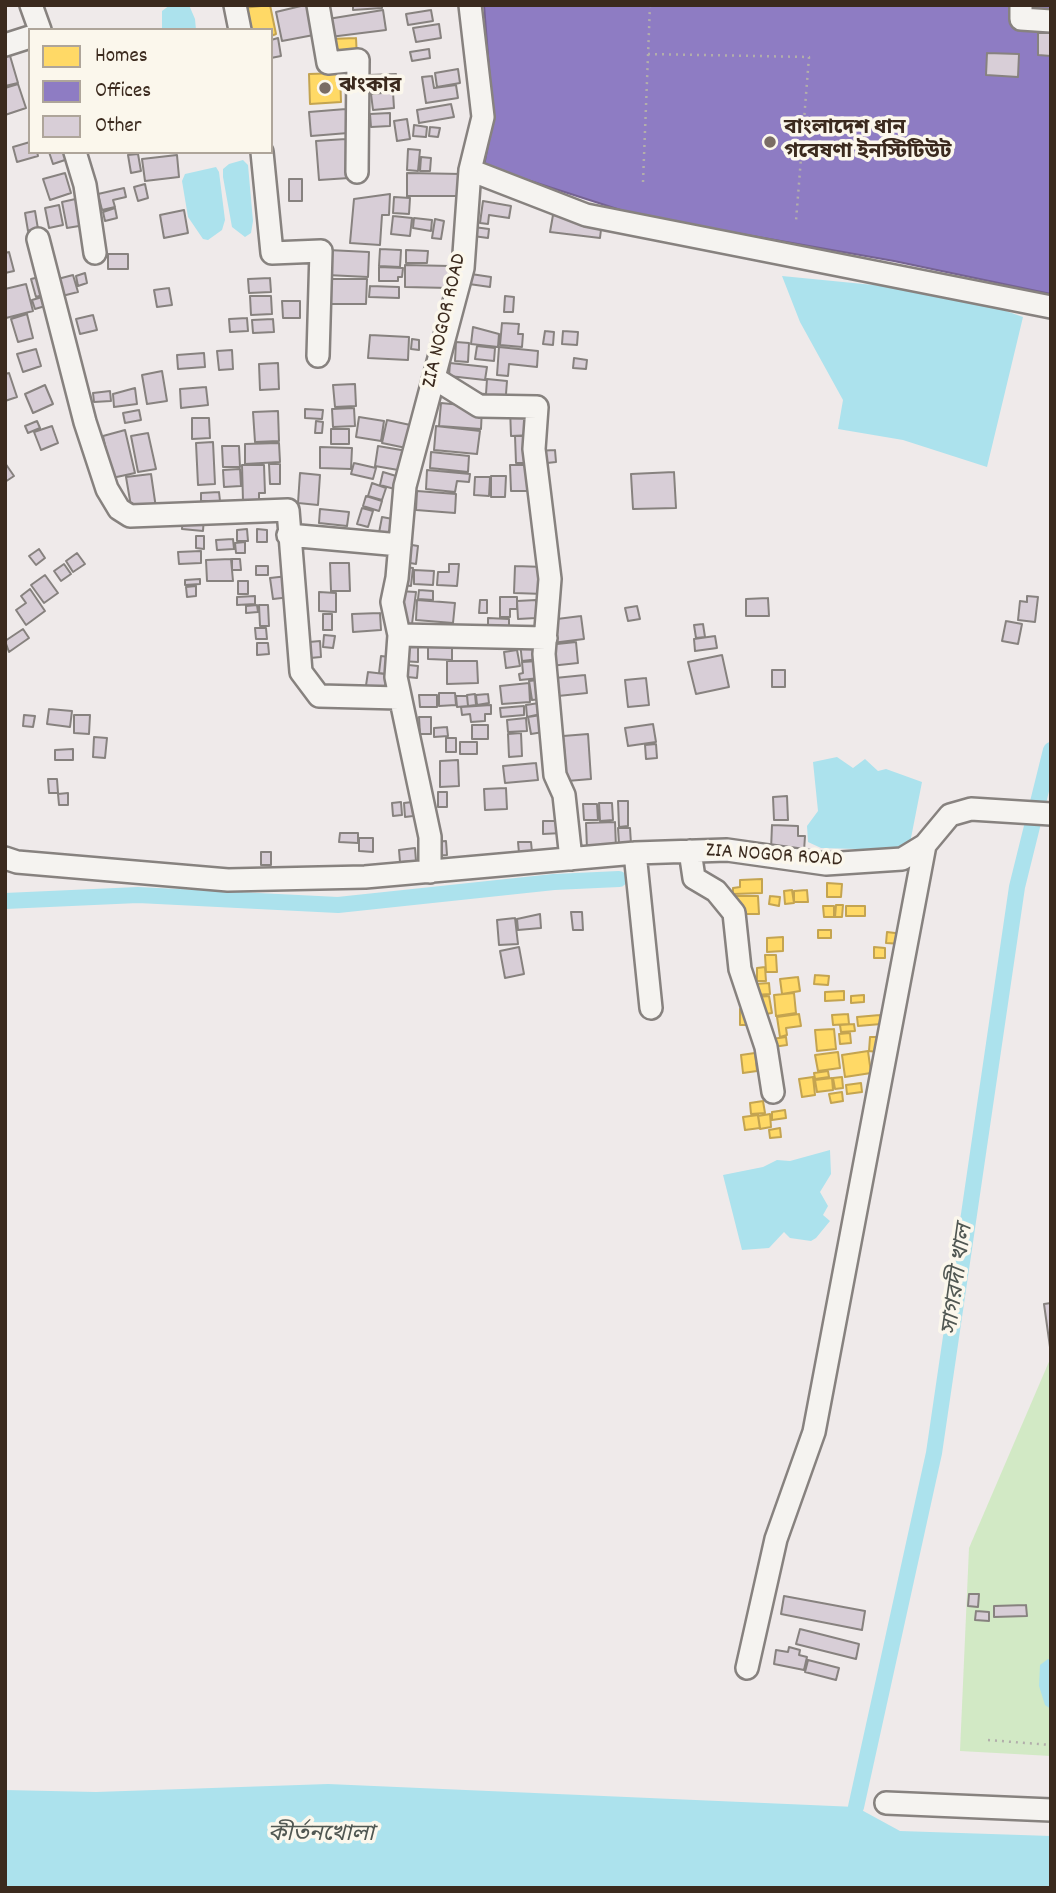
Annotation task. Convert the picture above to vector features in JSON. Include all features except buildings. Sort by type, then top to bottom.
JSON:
[{"type":"street","points":[[31,5],[39,28]]},
{"type":"street","points":[[234,5],[240,28]]},
{"type":"street","points":[[318,5],[328,63],[358,60],[357,172]]},
{"type":"street","name":"ZIA NOGOR ROAD","points":[[430,872],[430,837],[396,677],[399,635],[392,602],[405,486],[463,268],[470,170],[483,117],[471,5]]},
{"type":"street","points":[[1021,5],[1021,19],[1051,21]]},
{"type":"street","points":[[5,45],[28,38]]},
{"type":"street","points":[[76,154],[85,185],[95,253]]},
{"type":"street","points":[[262,154],[272,253],[321,251],[318,356]]},
{"type":"street","points":[[470,170],[586,215],[1051,307]]},
{"type":"street","points":[[38,239],[85,422],[107,489],[119,509],[130,516],[288,510],[301,672],[319,696],[399,698]]},
{"type":"street","points":[[433,378],[479,406],[537,407],[534,449],[550,579],[546,638],[555,775],[564,795],[571,859]]},
{"type":"street","points":[[288,535],[400,545]]},
{"type":"street","points":[[399,635],[546,638]]},
{"type":"street","name":"ZIA NOGOR ROAD","points":[[5,858],[43,865],[228,880],[365,877],[635,852],[727,850],[826,864],[902,859],[925,845],[950,815],[971,809],[1051,814]]},
{"type":"street","points":[[747,1668],[776,1539],[814,1432],[925,845]]},
{"type":"street","points":[[690,851],[694,878],[716,891],[734,912],[740,969],[766,1046],[773,1092]]},
{"type":"street","points":[[635,852],[651,1008]]},
{"type":"street","points":[[886,1802],[1051,1810]]},
{"type":"path","points":[[643,183],[650,5]]},
{"type":"path","points":[[648,54],[809,57],[796,220]]},
{"type":"path","points":[[988,1740],[1051,1745]]},
{"type":"green space","points":[[1051,1357],[1051,1756],[960,1751],[969,1548]]},
{"type":"water","points":[[170,5],[189,5],[196,28],[162,28],[162,11]]},
{"type":"water","points":[[243,160],[248,165],[253,221],[251,233],[245,237],[232,227],[223,177],[223,169]]},
{"type":"water","points":[[216,167],[219,172],[225,220],[222,230],[208,240],[203,239],[188,217],[182,181],[185,174]]},
{"type":"water","points":[[782,276],[955,293],[1023,317],[987,467],[903,440],[838,429],[843,400],[800,322]]},
{"type":"water","points":[[837,757],[853,768],[865,759],[878,771],[886,769],[922,782],[910,843],[893,850],[821,848],[808,842],[807,826],[818,811],[813,762]]},
{"type":"water","points":[[830,1150],[831,1174],[820,1192],[828,1206],[823,1215],[830,1221],[816,1238],[811,1241],[790,1238],[784,1232],[769,1248],[742,1250],[723,1175],[763,1167],[777,1160],[790,1161]]},
{"type":"water","points":[[1048,1659],[1051,1660],[1051,1709],[1045,1705],[1039,1686],[1040,1665]]},
{"type":"water","name":"কীর্তনখোলা","points":[[328,1784],[856,1807],[900,1831],[1051,1836],[1051,1888],[5,1888],[5,1790],[96,1792]]},
{"type":"waterway","name":"সাগরদী খাল","points":[[856,1807],[934,1453],[1017,887],[1051,750]]},
{"type":"waterway","points":[[5,901],[138,895],[338,905],[554,882],[619,879]]},
{"type":"place","name":"ঝংকার","points":[[325,88]]},
{"type":"place","name":"বাংলাদেশ ধান গবেষণা ইনস্টিটিউট","points":[[770,142]]}]
